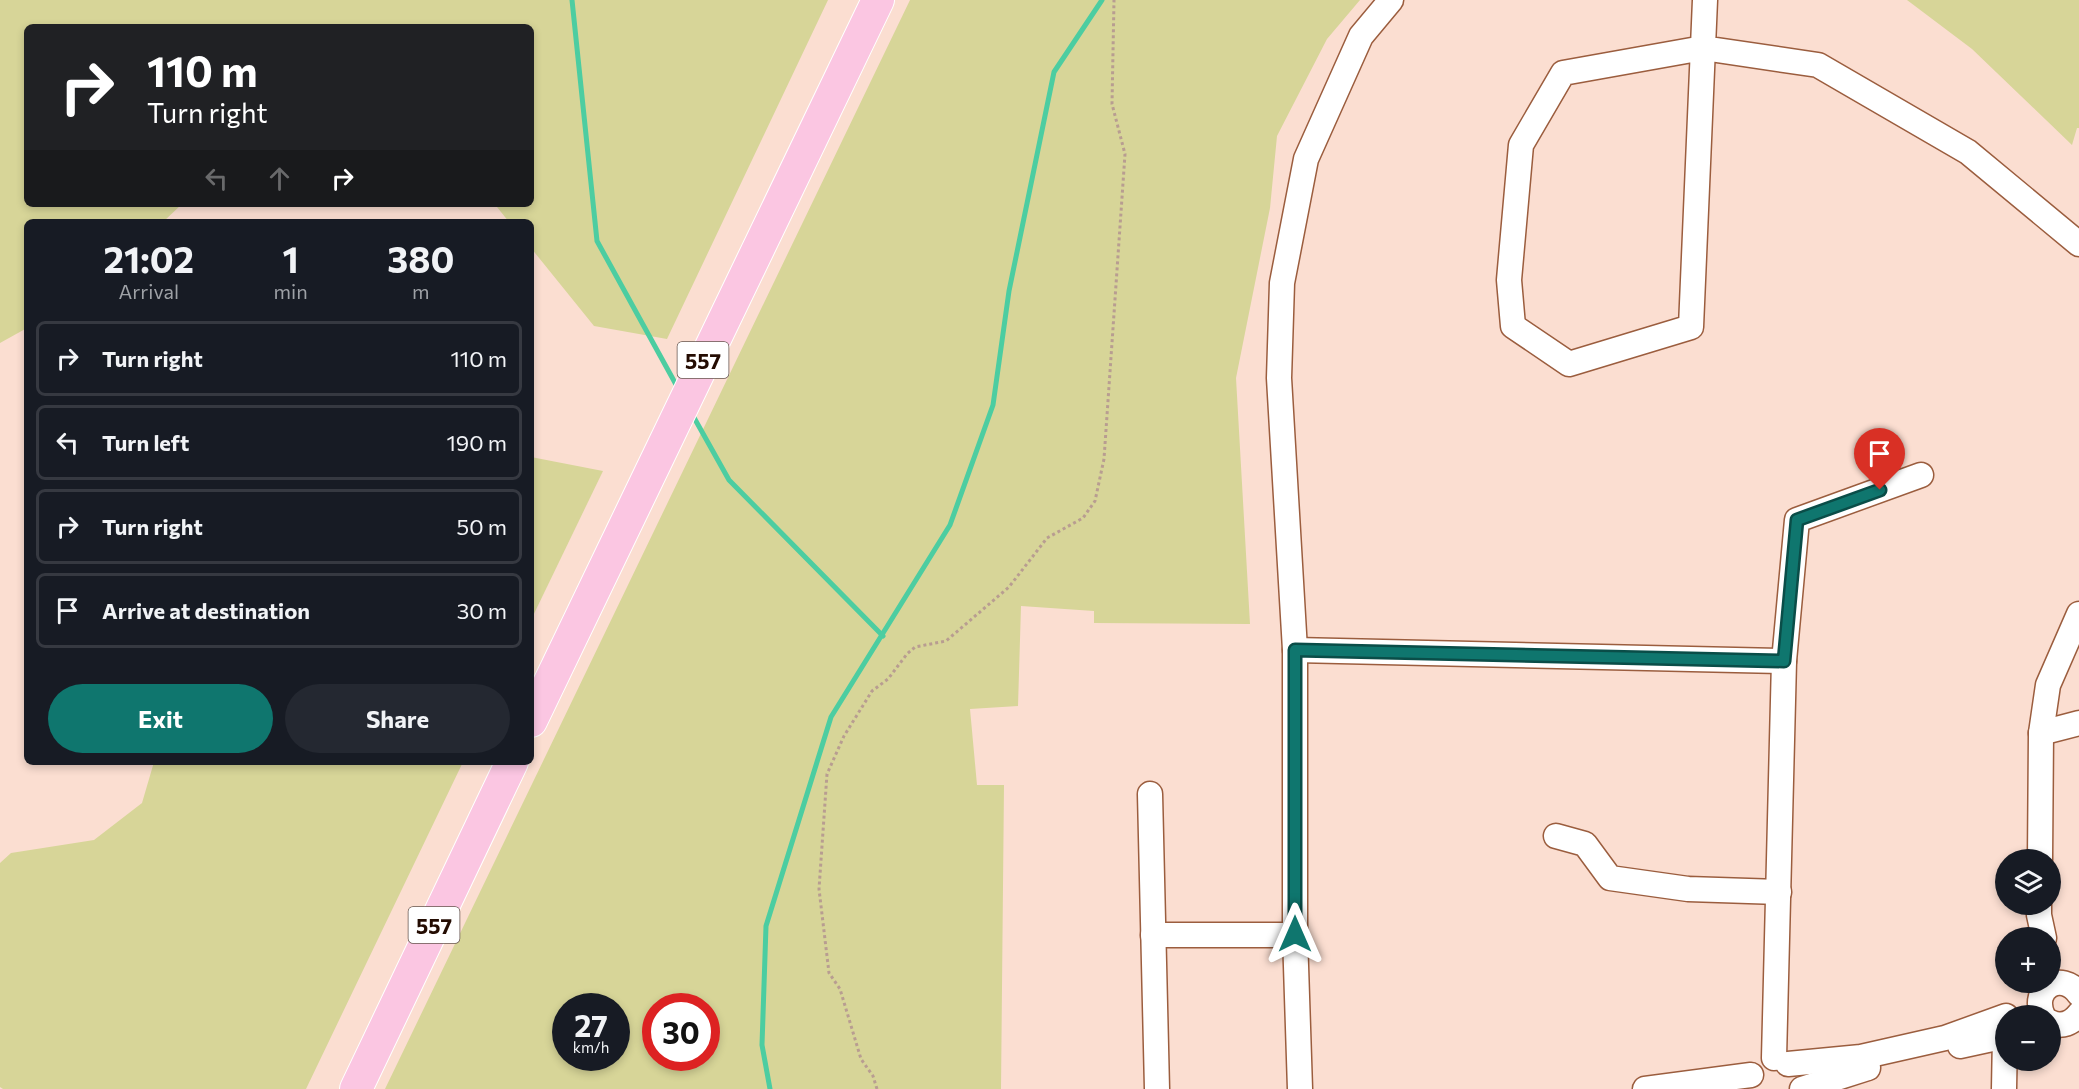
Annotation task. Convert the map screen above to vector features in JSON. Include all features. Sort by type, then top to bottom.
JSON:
[{"type":"main road","name":"557","points":[[534,715],[878,0]]},
{"type":"main road","name":"557","points":[[356,1089],[511,765]]},
{"type":"street","points":[[1300,1089],[1295,934],[1295,650],[1279,378],[1282,283],[1306,159],[1361,36],[1391,0]]},
{"type":"street","points":[[1705,0],[1703,48],[1691,327],[1569,364],[1514,326],[1509,280],[1521,145],[1563,73],[1703,48],[1818,65],[1968,152],[2079,244]]},
{"type":"street","points":[[1794,1089],[1796,1077],[1781,1061],[1779,892],[1784,661],[1797,520],[1921,476]]},
{"type":"street","points":[[2040,849],[2041,733],[2048,685],[2079,614]]},
{"type":"street","points":[[1295,650],[1784,661]]},
{"type":"street","points":[[2041,733],[2079,723]]},
{"type":"street","points":[[1150,794],[1157,1089]]},
{"type":"street","points":[[1556,836],[1585,844],[1610,878],[1688,889],[1779,892]]},
{"type":"street","points":[[1153,935],[1295,934]]},
{"type":"street","points":[[2079,994],[2068,984],[2049,1004],[2069,1023],[2079,1014]]},
{"type":"street","points":[[1645,1089],[1752,1082],[1760,1062],[1860,1058],[1945,1038],[1995,1020]]},
{"type":"street","points":[[1802,1089],[1851,1072],[1995,1038]]},
{"type":"street","points":[[2004,1071],[2004,1089]]},
{"type":"path","points":[[877,1089],[873,1076],[861,1059],[840,989],[829,973],[819,889],[827,774],[844,736],[872,692],[888,679],[907,654],[915,647],[946,640],[1009,587],[1047,538],[1083,518],[1095,501],[1104,459],[1125,154],[1112,104],[1114,0]]},
{"type":"shaded area","points":[[0,0],[828,0],[667,339],[594,326],[534,252],[534,219],[507,219],[497,207],[534,207],[534,24],[24,24],[24,207],[179,207],[166,219],[24,219],[24,330],[0,343]]},
{"type":"shaded area","points":[[910,0],[1360,0],[1327,39],[1277,136],[1270,208],[1236,378],[1250,624],[1094,623],[1094,611],[1021,606],[1018,706],[970,709],[977,785],[1004,785],[1001,1089],[385,1089]]},
{"type":"shaded area","points":[[1907,0],[2079,0],[2079,128],[2077,128],[2072,145],[1972,49]]},
{"type":"shaded area","points":[[534,458],[603,471],[534,614]]},
{"type":"shaded area","points":[[153,765],[462,765],[306,1089],[3,1089],[0,1087],[0,863],[11,853],[94,840],[142,803]]},
{"type":"waterway","points":[[572,0],[597,241],[679,390]]},
{"type":"waterway","points":[[770,1089],[762,1045],[766,926],[831,717],[950,525],[993,405],[1009,291],[1054,72],[1102,0]]},
{"type":"waterway","points":[[692,414],[729,480],[883,636]]},
{"type":"route","points":[[1295,934],[1295,650],[1784,661],[1797,520],[1880,490]]}]
